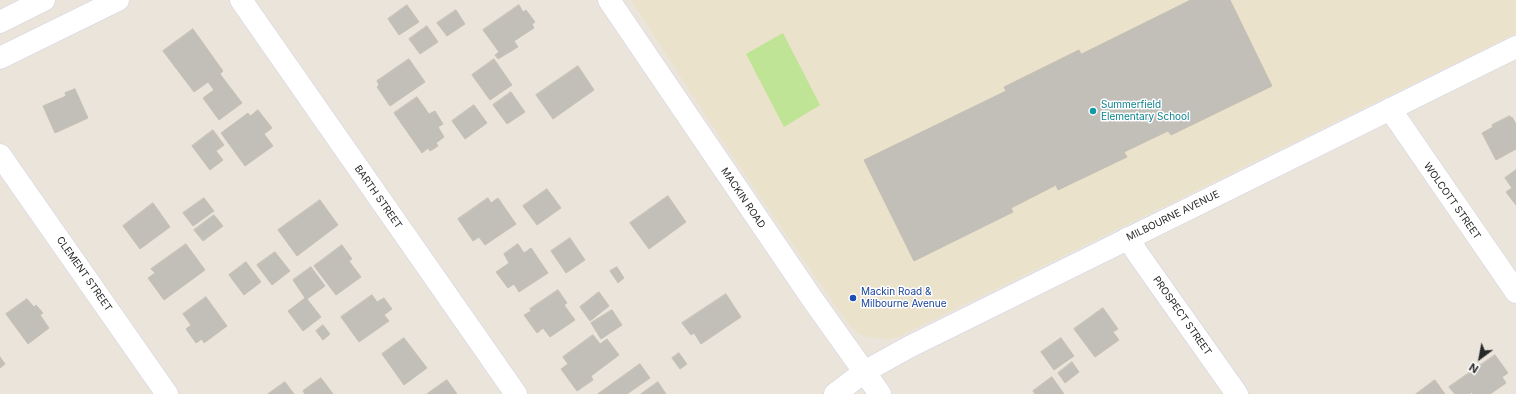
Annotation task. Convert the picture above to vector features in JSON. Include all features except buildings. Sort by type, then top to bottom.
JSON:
[{"type":"street","points":[[0,22],[44,0]]},
{"type":"street","points":[[0,58],[118,0]]},
{"type":"street","name":"BARTH STREET","points":[[241,0],[516,394]]},
{"type":"street","name":"MACKIN ROAD","points":[[609,0],[797,276],[880,394]]},
{"type":"street","name":"MILBOURNE AVENUE","points":[[835,394],[864,372],[904,349],[1516,47]]},
{"type":"street","name":"WOLCOTT STREET","points":[[1390,109],[1516,292]]},
{"type":"street","name":"CLEMENT STREET","points":[[0,155],[167,394]]},
{"type":"street","name":"PROSPECT STREET","points":[[1128,238],[1237,394]]},
{"type":"shaded area","points":[[631,0],[1516,0],[1516,33],[898,337],[887,339],[867,337],[857,333],[850,326],[723,142]]},
{"type":"green space","points":[[783,33],[820,105],[784,127],[746,54]]},
{"type":"place","name":"Summerfield Elementary School","points":[[1093,111]]},
{"type":"place","name":"Mackin Road & Milbourne Avenue","points":[[853,298]]}]
